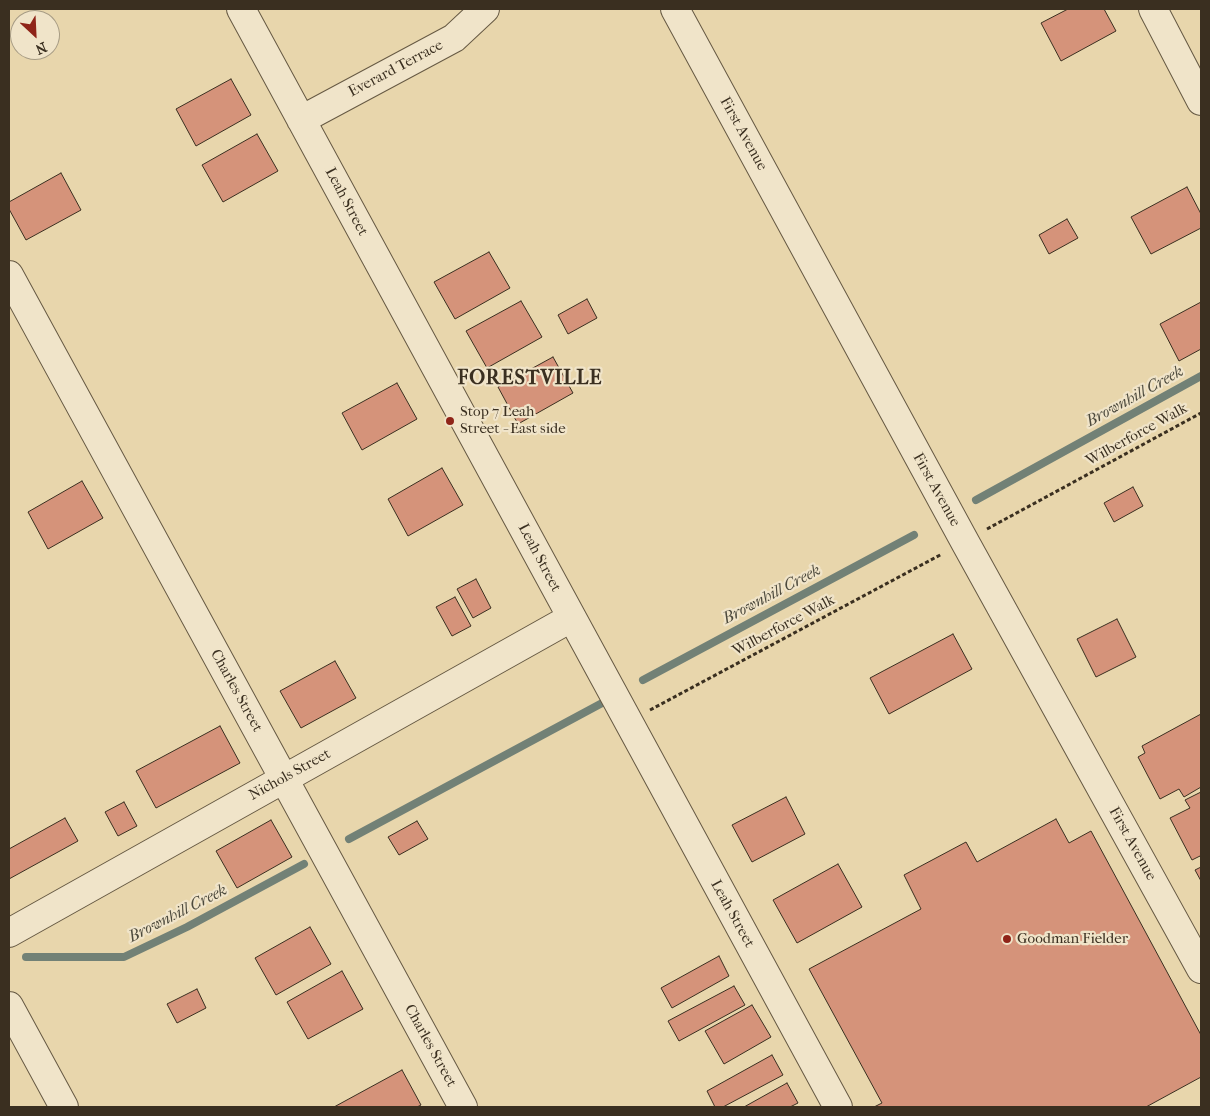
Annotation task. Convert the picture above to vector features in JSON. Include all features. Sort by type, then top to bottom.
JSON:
[{"type":"street","name":"Leah Street","points":[[241,9],[838,1107]]},
{"type":"street","name":"Everard Terrace","points":[[301,120],[454,38],[485,9]]},
{"type":"street","name":"First Avenue","points":[[675,9],[965,542],[1201,969]]},
{"type":"street","points":[[1153,9],[1201,101]]},
{"type":"street","name":"Charles Street","points":[[9,275],[463,1107]]},
{"type":"street","name":"Nichols Street","points":[[9,933],[571,618]]},
{"type":"street","points":[[9,1006],[64,1107]]},
{"type":"path","name":"Wilberforce Walk","points":[[986,530],[1201,413]]},
{"type":"path","name":"Wilberforce Walk","points":[[628,722],[950,550]]},
{"type":"building","points":[[1068,9],[1104,9],[1116,31],[1061,61],[1041,23]]},
{"type":"building","points":[[231,79],[251,115],[196,146],[176,109]]},
{"type":"building","points":[[257,134],[278,171],[223,202],[202,165]]},
{"type":"building","points":[[61,173],[81,210],[26,240],[9,209],[9,202]]},
{"type":"building","points":[[1187,187],[1201,214],[1201,228],[1151,254],[1131,217]]},
{"type":"building","points":[[1067,219],[1078,238],[1049,254],[1039,235]]},
{"type":"building","points":[[489,252],[510,288],[455,319],[434,282]]},
{"type":"building","points":[[587,299],[597,318],[568,334],[558,315]]},
{"type":"building","points":[[521,301],[542,337],[487,368],[466,331]]},
{"type":"building","points":[[1201,302],[1201,349],[1179,361],[1160,324]]},
{"type":"building","points":[[553,357],[573,393],[518,424],[498,387]]},
{"type":"building","points":[[397,383],[417,419],[362,450],[342,413]]},
{"type":"building","points":[[442,468],[463,505],[408,536],[388,499]]},
{"type":"building","points":[[82,481],[103,518],[48,549],[28,512]]},
{"type":"building","points":[[1133,487],[1143,506],[1114,522],[1104,503]]},
{"type":"building","points":[[476,579],[491,608],[473,618],[457,589]]},
{"type":"building","points":[[455,597],[471,626],[452,636],[436,607]]},
{"type":"building","points":[[1117,619],[1136,657],[1096,677],[1077,639]]},
{"type":"building","points":[[953,634],[972,669],[889,714],[870,678]]},
{"type":"building","points":[[335,661],[356,698],[301,728],[280,691]]},
{"type":"building","points":[[1201,714],[1201,787],[1184,797],[1179,789],[1160,799],[1138,757],[1145,753],[1142,746]]},
{"type":"building","points":[[220,726],[240,763],[156,808],[136,771]]},
{"type":"building","points":[[1201,792],[1201,859],[1200,856],[1192,860],[1170,818],[1190,808],[1185,800]]},
{"type":"building","points":[[786,797],[805,834],[752,862],[732,825]]},
{"type":"building","points":[[124,802],[137,826],[118,836],[105,812]]},
{"type":"building","points":[[65,818],[78,841],[9,879],[9,849]]},
{"type":"building","name":"Goodman Fielder","points":[[1056,819],[1069,843],[1091,831],[1201,1035],[1201,1077],[1146,1107],[874,1107],[882,1103],[809,969],[921,909],[904,875],[966,842],[977,862]]},
{"type":"building","points":[[271,820],[292,857],[237,888],[216,851]]},
{"type":"building","points":[[417,821],[428,839],[399,855],[388,837]]},
{"type":"building","points":[[838,864],[862,907],[797,943],[773,900]]},
{"type":"building","points":[[1201,867],[1201,881],[1195,870]]},
{"type":"building","points":[[310,927],[331,964],[276,995],[255,958]]},
{"type":"building","points":[[719,956],[729,976],[672,1008],[661,988]]},
{"type":"building","points":[[342,971],[363,1009],[308,1039],[287,1002]]},
{"type":"building","points":[[734,986],[745,1005],[679,1041],[668,1021]]},
{"type":"building","points":[[197,989],[206,1008],[177,1023],[167,1004]]},
{"type":"building","points":[[752,1005],[771,1037],[724,1064],[705,1031]]},
{"type":"building","points":[[772,1055],[783,1075],[723,1107],[715,1107],[707,1091]]},
{"type":"building","points":[[402,1070],[421,1105],[417,1107],[334,1107]]},
{"type":"building","points":[[787,1083],[798,1103],[790,1107],[744,1107]]},
{"type":"waterway","name":"Brownhill Creek","points":[[976,500],[1201,376]]},
{"type":"waterway","name":"Brownhill Creek","points":[[643,680],[914,535]]},
{"type":"waterway","name":"Brownhill Creek","points":[[349,839],[604,702]]},
{"type":"waterway","name":"Brownhill Creek","points":[[26,957],[124,957],[187,927],[304,864]]},
{"type":"place","name":"Stop 7 Leah Street - East side","points":[[450,421]]},
{"type":"place","name":"Goodman Fielder","points":[[1007,939]]},
{"type":"district","name":"FORESTVILLE","points":[[530,379]]}]
